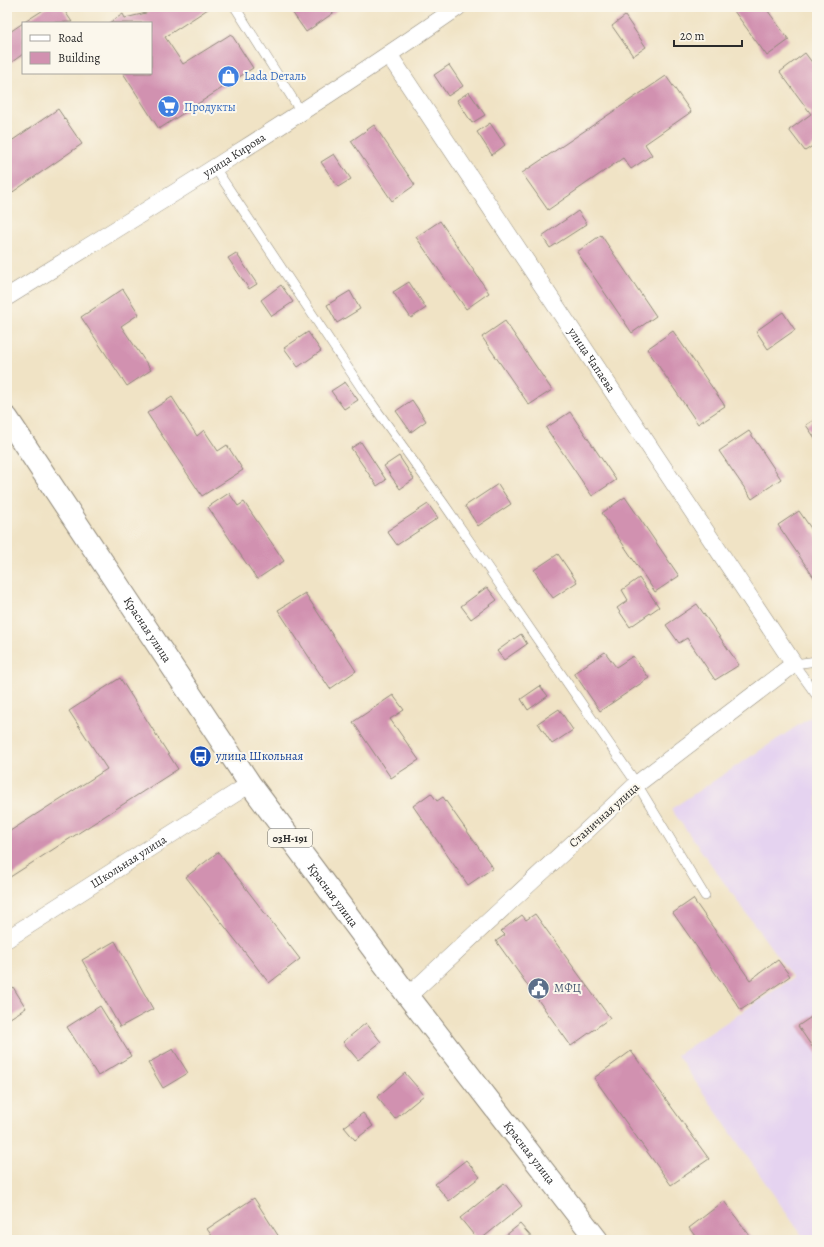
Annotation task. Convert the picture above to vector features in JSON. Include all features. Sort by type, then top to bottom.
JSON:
[{"type":"main road","name":"Красная улица","points":[[7,418],[250,784],[408,996],[597,1240]]},
{"type":"street","name":"улица Кирова","points":[[7,297],[215,168],[388,55],[458,7]]},
{"type":"street","name":"улица Чапаева","points":[[388,55],[794,664]]},
{"type":"street","name":"Станичная улица","points":[[408,996],[637,784],[794,664]]},
{"type":"street","name":"Школьная улица","points":[[7,938],[250,784]]},
{"type":"lane","points":[[236,7],[301,112]]},
{"type":"lane","points":[[215,168],[368,398],[444,504],[637,784],[705,896]]},
{"type":"lane","name":"Станичная улица","points":[[794,664],[817,661]]},
{"type":"lane","points":[[794,664],[817,696]]},
{"type":"shaded area","points":[[817,713],[817,1240],[805,1240],[677,1055],[793,978],[671,809]]},
{"type":"building","points":[[48,7],[62,7],[72,22],[25,22]]},
{"type":"building","points":[[155,7],[211,7],[165,37],[183,64],[231,34],[253,68],[159,129],[124,74],[152,74],[152,22],[111,22],[123,14],[125,18],[146,13]]},
{"type":"building","points":[[299,7],[338,7],[339,9],[306,32],[292,12]]},
{"type":"building","points":[[731,7],[765,7],[789,40],[767,56]]},
{"type":"building","points":[[625,16],[646,47],[633,56],[612,26]]},
{"type":"building","points":[[22,24],[22,55],[12,62],[7,55],[7,34]]},
{"type":"building","points":[[805,53],[817,69],[817,143],[805,151],[789,130],[811,114],[780,72]]},
{"type":"building","points":[[449,65],[463,86],[448,96],[434,75]]},
{"type":"building","points":[[666,76],[691,112],[645,144],[652,155],[631,169],[623,158],[548,210],[522,173]]},
{"type":"building","points":[[469,92],[485,115],[472,123],[457,100]]},
{"type":"building","points":[[58,109],[82,144],[7,196],[7,144]]},
{"type":"building","points":[[490,123],[505,145],[492,155],[477,132]]},
{"type":"building","points":[[374,125],[415,185],[392,201],[351,141]]},
{"type":"building","points":[[334,154],[351,179],[338,187],[321,162]]},
{"type":"building","points":[[578,211],[587,224],[550,248],[542,236]]},
{"type":"building","points":[[440,221],[489,293],[466,309],[416,237]]},
{"type":"building","points":[[601,235],[656,316],[632,333],[577,252]]},
{"type":"building","points":[[236,253],[257,284],[249,289],[228,258]]},
{"type":"building","points":[[409,282],[426,308],[411,318],[393,292]]},
{"type":"building","points":[[281,285],[293,302],[272,316],[261,300]]},
{"type":"building","points":[[123,289],[139,314],[121,326],[151,370],[127,386],[81,317]]},
{"type":"building","points":[[350,291],[360,309],[337,323],[327,305]]},
{"type":"building","points":[[783,312],[795,330],[768,349],[756,331]]},
{"type":"building","points":[[505,321],[552,390],[529,405],[482,337]]},
{"type":"building","points":[[673,331],[725,406],[698,424],[647,349]]},
{"type":"building","points":[[308,332],[321,351],[298,367],[284,348]]},
{"type":"building","points":[[345,382],[358,400],[344,409],[331,391]]},
{"type":"building","points":[[172,397],[197,436],[204,430],[218,451],[227,445],[243,470],[202,496],[147,413]]},
{"type":"building","points":[[412,400],[426,421],[411,432],[396,411]]},
{"type":"building","points":[[570,412],[616,480],[592,496],[546,428]]},
{"type":"building","points":[[817,418],[817,441],[806,425]]},
{"type":"building","points":[[749,431],[781,479],[752,499],[719,451]]},
{"type":"building","points":[[361,442],[386,480],[377,486],[351,448]]},
{"type":"building","points":[[399,456],[414,479],[400,489],[384,466]]},
{"type":"building","points":[[498,484],[511,504],[478,526],[465,506]]},
{"type":"building","points":[[229,493],[238,506],[244,502],[284,561],[257,579],[208,507]]},
{"type":"building","points":[[625,497],[679,576],[655,592],[602,513]]},
{"type":"building","points":[[428,504],[438,518],[397,545],[387,531]]},
{"type":"building","points":[[799,511],[817,537],[817,582],[778,525]]},
{"type":"building","points":[[558,554],[577,582],[553,598],[534,570]]},
{"type":"building","points":[[639,578],[659,607],[630,627],[617,608],[628,600],[622,590]]},
{"type":"building","points":[[487,587],[497,600],[471,619],[461,606]]},
{"type":"building","points":[[305,593],[356,671],[330,689],[278,610]]},
{"type":"building","points":[[697,604],[739,665],[715,680],[687,638],[679,643],[666,625]]},
{"type":"building","points":[[521,634],[527,644],[504,660],[497,651]]},
{"type":"building","points":[[605,652],[616,667],[633,656],[649,678],[600,711],[574,673]]},
{"type":"building","points":[[120,678],[178,769],[7,879],[7,833],[107,769],[69,711]]},
{"type":"building","points":[[540,686],[548,696],[528,710],[521,699]]},
{"type":"building","points":[[393,695],[404,710],[390,719],[419,760],[391,778],[353,722]]},
{"type":"building","points":[[559,709],[573,730],[552,744],[538,723]]},
{"type":"building","points":[[431,793],[437,801],[443,797],[493,868],[468,885],[413,806]]},
{"type":"building","points":[[218,852],[300,959],[269,983],[186,877]]},
{"type":"building","points":[[693,899],[750,980],[778,960],[790,976],[741,1010],[673,913]]},
{"type":"building","points":[[535,914],[610,1018],[571,1046],[496,941],[505,935],[501,931],[522,915],[526,920]]},
{"type":"building","points":[[115,941],[153,1009],[120,1027],[82,960]]},
{"type":"building","points":[[13,987],[26,1008],[7,1020],[7,991]]},
{"type":"building","points":[[100,1006],[131,1056],[98,1076],[67,1027]]},
{"type":"building","points":[[817,1013],[817,1054],[798,1026]]},
{"type":"building","points":[[366,1023],[381,1042],[358,1060],[343,1042]]},
{"type":"building","points":[[173,1049],[188,1073],[163,1088],[148,1063]]},
{"type":"building","points":[[631,1051],[709,1159],[671,1185],[594,1078]]},
{"type":"building","points":[[405,1073],[424,1095],[395,1119],[377,1097]]},
{"type":"building","points":[[363,1113],[373,1126],[355,1140],[344,1127]]},
{"type":"building","points":[[466,1160],[480,1177],[449,1201],[435,1184]]},
{"type":"building","points":[[504,1183],[522,1206],[480,1240],[478,1240],[460,1218]]},
{"type":"building","points":[[254,1198],[281,1240],[215,1240],[207,1229]]},
{"type":"building","points":[[724,1201],[753,1240],[698,1240],[689,1228]]},
{"type":"building","points":[[520,1224],[534,1240],[500,1240]]},
{"type":"place","name":"Lada Dеталь","points":[[229,76]]},
{"type":"place","name":"Продукты","points":[[169,107]]},
{"type":"place","name":"улица Школьная","points":[[200,756]]},
{"type":"place","name":"МФЦ","points":[[539,988]]}]
